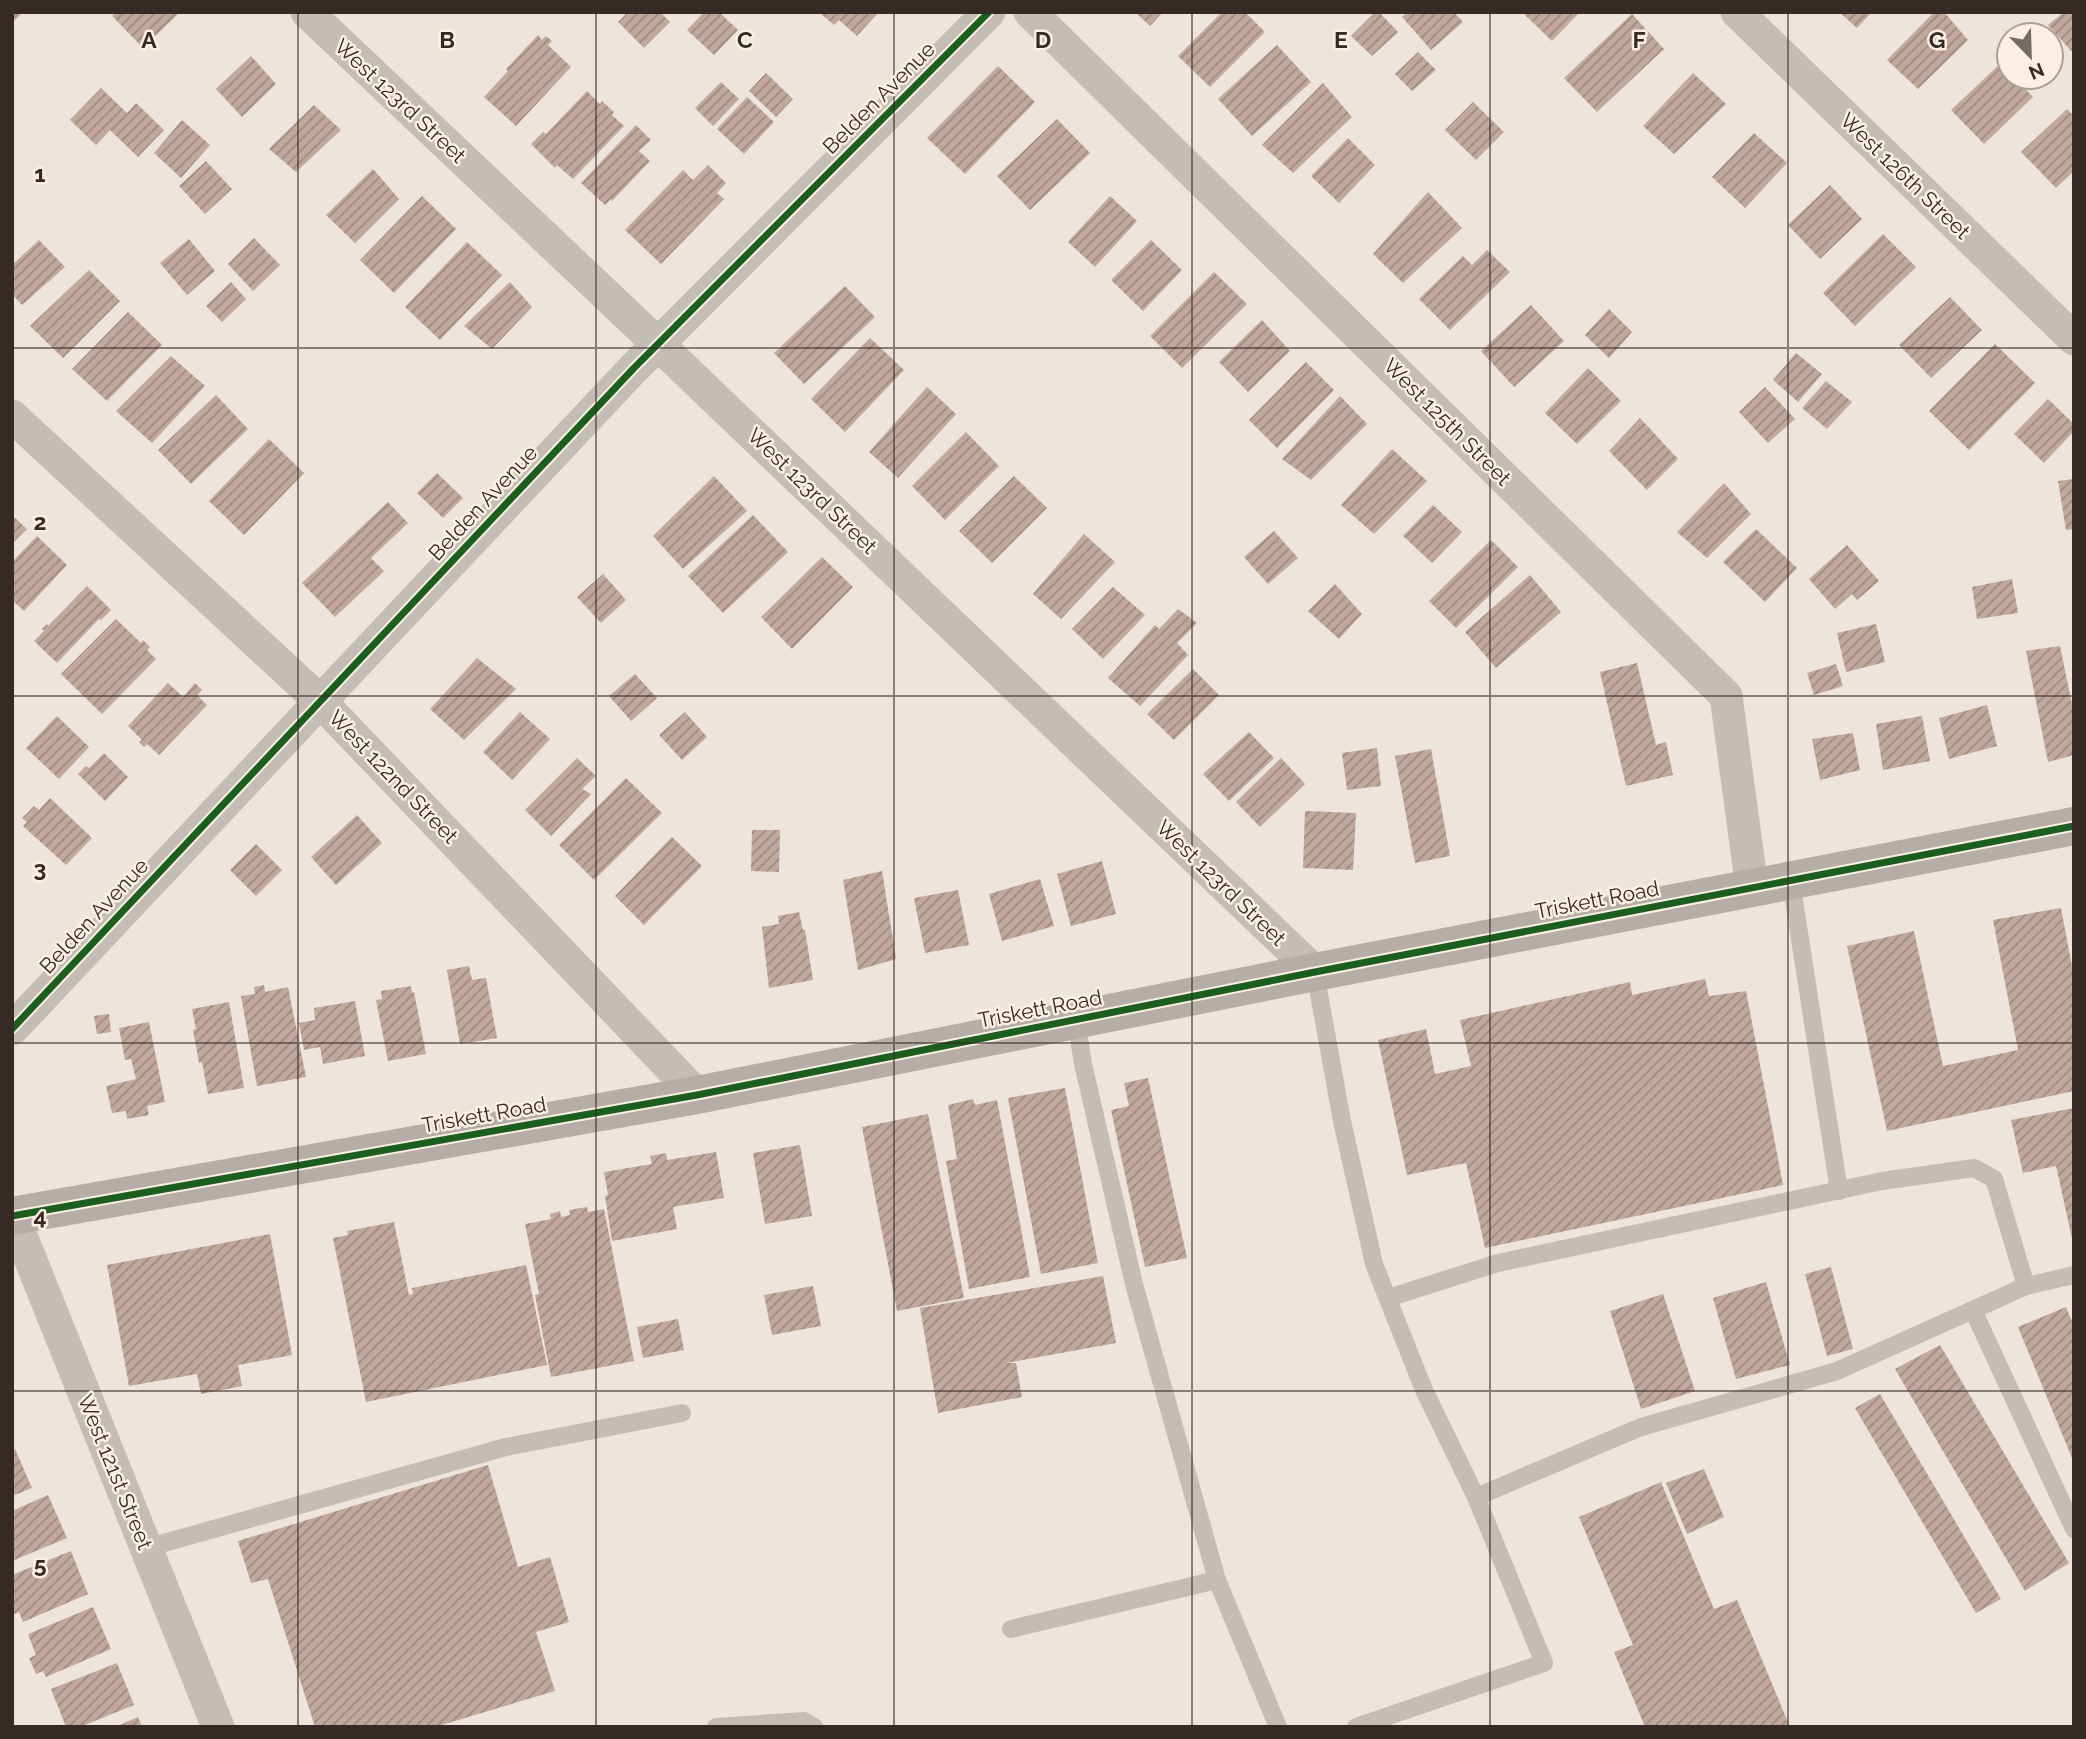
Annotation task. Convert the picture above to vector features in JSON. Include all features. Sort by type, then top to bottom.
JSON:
[{"type":"street","name":"West 123rd Street","points":[[307,12],[1315,972]]},
{"type":"street","name":"Belden Avenue","points":[[12,1029],[658,344],[989,12]]},
{"type":"street","name":"West 125th Street","points":[[1030,12],[1726,696],[1752,888]]},
{"type":"street","name":"West 126th Street","points":[[1737,12],[2074,339]]},
{"type":"street","name":"West 122nd Street","points":[[12,416],[320,701],[697,1095]]},
{"type":"street","name":"Triskett Road","points":[[12,1216],[697,1095],[1315,972],[2074,826]]},
{"type":"street","name":"West 121st Street","points":[[12,1216],[218,1727]]},
{"type":"lane","points":[[1791,881],[1839,1191]]},
{"type":"lane","points":[[1315,972],[1342,1121],[1374,1264],[1424,1390],[1476,1497],[1544,1663],[1356,1727]]},
{"type":"lane","points":[[1076,1019],[1083,1064],[1134,1284],[1217,1580],[1278,1727]]},
{"type":"lane","points":[[1388,1298],[1499,1263],[1882,1181],[1974,1168],[1994,1179],[2026,1286]]},
{"type":"lane","points":[[1476,1497],[1641,1427],[1837,1371],[2026,1286],[2074,1275]]},
{"type":"lane","points":[[1973,1310],[2074,1530]]},
{"type":"lane","points":[[146,1548],[506,1447],[682,1413]]},
{"type":"lane","points":[[1011,1629],[1217,1580]]},
{"type":"lane","points":[[716,1727],[804,1721],[814,1727]]},
{"type":"building","points":[[12,12],[23,12],[12,23]]},
{"type":"building","points":[[116,12],[180,12],[143,48],[112,16]]},
{"type":"building","points":[[628,12],[660,12],[670,22],[644,48],[618,22]]},
{"type":"building","points":[[704,12],[719,12],[738,30],[714,55],[687,30]]},
{"type":"building","points":[[879,12],[857,36],[839,20],[834,25],[821,14]]},
{"type":"building","points":[[1135,12],[1163,12],[1150,26]]},
{"type":"building","points":[[1222,12],[1245,12],[1265,32],[1210,87],[1178,56]]},
{"type":"building","points":[[1375,12],[1379,12],[1398,32],[1372,56],[1351,36]]},
{"type":"building","points":[[1408,12],[1454,12],[1463,22],[1431,50],[1402,17]]},
{"type":"building","points":[[1522,12],[1580,12],[1552,41]]},
{"type":"building","points":[[1839,12],[1872,12],[1857,28]]},
{"type":"building","points":[[1934,12],[1944,12],[1968,40],[1918,89],[1887,60]]},
{"type":"building","points":[[2064,12],[2074,12],[2074,49],[2071,51],[2065,44],[2065,21],[2053,21]]},
{"type":"building","points":[[1632,14],[1664,49],[1597,112],[1564,78]]},
{"type":"building","points":[[538,35],[542,40],[546,36],[552,41],[548,45],[571,67],[516,126],[484,97]]},
{"type":"building","points":[[1277,45],[1311,82],[1252,136],[1218,99]]},
{"type":"building","points":[[1418,52],[1436,70],[1412,91],[1395,74]]},
{"type":"building","points":[[251,56],[276,84],[242,117],[216,89]]},
{"type":"building","points":[[998,66],[1035,102],[965,174],[927,138]]},
{"type":"building","points":[[1995,69],[1995,91],[2027,91],[2033,97],[1984,144],[1951,110]]},
{"type":"building","points":[[766,73],[793,99],[776,117],[749,91]]},
{"type":"building","points":[[1693,73],[1726,104],[1674,154],[1643,126]]},
{"type":"building","points":[[721,82],[739,99],[713,126],[695,108]]},
{"type":"building","points":[[1323,83],[1352,117],[1293,173],[1262,145]]},
{"type":"building","points":[[101,88],[127,113],[136,103],[164,130],[138,157],[110,130],[96,145],[70,120]]},
{"type":"building","points":[[587,91],[600,104],[602,101],[614,112],[612,115],[624,126],[573,179],[557,165],[555,168],[531,144],[543,132],[546,134]]},
{"type":"building","points":[[747,97],[774,122],[744,154],[717,129]]},
{"type":"building","points":[[1473,102],[1504,132],[1476,160],[1445,130]]},
{"type":"building","points":[[314,105],[341,130],[296,172],[269,149]]},
{"type":"building","points":[[2067,109],[2074,116],[2074,171],[2056,188],[2021,152]]},
{"type":"building","points":[[1057,119],[1090,153],[1030,210],[997,176]]},
{"type":"building","points":[[182,120],[210,145],[181,178],[154,153]]},
{"type":"building","points":[[636,125],[651,140],[639,151],[650,161],[605,205],[581,183]]},
{"type":"building","points":[[1754,133],[1787,163],[1745,208],[1712,177]]},
{"type":"building","points":[[1348,138],[1375,165],[1339,203],[1311,176]]},
{"type":"building","points":[[206,161],[232,189],[205,214],[179,186]]},
{"type":"building","points":[[708,165],[726,183],[717,193],[724,199],[661,264],[625,230],[683,170],[693,180]]},
{"type":"building","points":[[373,169],[399,199],[355,243],[326,215]]},
{"type":"building","points":[[1830,185],[1862,219],[1820,259],[1788,225]]},
{"type":"building","points":[[1428,192],[1462,228],[1403,283],[1373,254]]},
{"type":"building","points":[[422,196],[456,229],[394,293],[360,260]]},
{"type":"building","points":[[1110,196],[1137,221],[1095,267],[1068,242]]},
{"type":"building","points":[[1883,234],[1916,267],[1855,326],[1823,293]]},
{"type":"building","points":[[254,238],[280,265],[253,291],[228,264]]},
{"type":"building","points":[[189,239],[215,271],[187,295],[160,263]]},
{"type":"building","points":[[39,240],[65,267],[22,305],[12,294],[12,265]]},
{"type":"building","points":[[1151,240],[1182,270],[1143,311],[1111,280]]},
{"type":"building","points":[[467,242],[502,275],[440,340],[405,307]]},
{"type":"building","points":[[1487,250],[1510,272],[1450,330],[1419,299],[1463,256],[1472,265]]},
{"type":"building","points":[[89,270],[120,301],[63,358],[30,326]]},
{"type":"building","points":[[1214,272],[1247,304],[1182,368],[1150,336]]},
{"type":"building","points":[[231,282],[246,299],[222,322],[206,306]]},
{"type":"building","points":[[510,282],[532,307],[492,349],[464,326]]},
{"type":"building","points":[[845,286],[875,317],[804,384],[774,353]]},
{"type":"building","points":[[1950,297],[1982,330],[1931,378],[1899,345]]},
{"type":"building","points":[[1531,305],[1564,341],[1514,387],[1481,351]]},
{"type":"building","points":[[1609,309],[1632,332],[1609,358],[1585,335]]},
{"type":"building","points":[[128,312],[162,345],[107,401],[72,369]]},
{"type":"building","points":[[1262,320],[1290,351],[1248,392],[1219,362]]},
{"type":"building","points":[[870,338],[904,370],[845,432],[811,399]]},
{"type":"building","points":[[1995,344],[2035,383],[1969,450],[1929,411]]},
{"type":"building","points":[[1796,353],[1822,374],[1798,402],[1773,380]]},
{"type":"building","points":[[171,356],[205,386],[152,443],[116,411]]},
{"type":"building","points":[[1306,362],[1334,390],[1277,448],[1249,420]]},
{"type":"building","points":[[1588,368],[1621,401],[1577,444],[1545,413]]},
{"type":"building","points":[[1826,381],[1852,402],[1827,429],[1802,408]]},
{"type":"building","points":[[927,387],[956,414],[898,478],[869,452]]},
{"type":"building","points":[[1765,387],[1795,419],[1768,443],[1739,412]]},
{"type":"building","points":[[216,395],[248,429],[191,484],[158,450]]},
{"type":"building","points":[[1340,396],[1367,424],[1311,480],[1282,459]]},
{"type":"building","points":[[2048,399],[2074,424],[2074,431],[2044,463],[2014,434]]},
{"type":"building","points":[[1640,418],[1678,459],[1647,490],[1609,451]]},
{"type":"building","points":[[966,432],[999,466],[945,520],[912,486]]},
{"type":"building","points":[[269,439],[304,473],[244,535],[209,501]]},
{"type":"building","points":[[1392,449],[1427,481],[1374,534],[1341,505]]},
{"type":"building","points":[[437,473],[463,498],[443,518],[417,493]]},
{"type":"building","points":[[714,476],[747,511],[683,569],[653,536]]},
{"type":"building","points":[[1014,476],[1047,508],[992,563],[959,531]]},
{"type":"building","points":[[2074,479],[2074,529],[2066,530],[2058,481]]},
{"type":"building","points":[[1724,483],[1751,514],[1707,558],[1677,532]]},
{"type":"building","points":[[388,502],[408,523],[371,558],[384,571],[335,617],[302,583]]},
{"type":"building","points":[[1433,505],[1462,532],[1432,563],[1403,536]]},
{"type":"building","points":[[12,515],[27,529],[12,544]]},
{"type":"building","points":[[753,515],[788,552],[723,613],[688,576]]},
{"type":"building","points":[[1756,529],[1797,568],[1765,602],[1723,562]]},
{"type":"building","points":[[1274,531],[1298,558],[1268,584],[1244,557]]},
{"type":"building","points":[[1084,534],[1115,562],[1061,619],[1033,594]]},
{"type":"building","points":[[37,536],[67,565],[24,611],[12,600],[12,562]]},
{"type":"building","points":[[1491,540],[1518,567],[1456,628],[1429,601]]},
{"type":"building","points":[[1847,545],[1879,581],[1857,600],[1852,594],[1835,609],[1809,579]]},
{"type":"building","points":[[822,557],[853,587],[792,649],[761,617]]},
{"type":"building","points":[[603,574],[626,600],[601,623],[577,597]]},
{"type":"building","points":[[1530,575],[1561,612],[1496,668],[1465,632]]},
{"type":"building","points":[[2012,579],[2018,613],[1977,619],[1972,587]]},
{"type":"building","points":[[1335,584],[1362,614],[1339,639],[1308,611]]},
{"type":"building","points":[[87,586],[111,610],[57,663],[34,641],[44,631],[42,629]]},
{"type":"building","points":[[1113,587],[1145,615],[1103,659],[1072,629]]},
{"type":"building","points":[[1178,609],[1197,623],[1177,643],[1188,655],[1140,706],[1108,678],[1155,625],[1159,629]]},
{"type":"building","points":[[116,619],[141,643],[143,640],[150,647],[147,650],[156,659],[102,714],[61,674]]},
{"type":"building","points":[[1876,624],[1885,662],[1846,672],[1837,633]]},
{"type":"building","points":[[2060,646],[2074,714],[2074,755],[2048,762],[2026,651]]},
{"type":"building","points":[[477,658],[516,689],[464,740],[430,709]]},
{"type":"building","points":[[1637,663],[1656,745],[1666,742],[1673,775],[1626,786],[1600,672]]},
{"type":"building","points":[[1836,664],[1843,686],[1814,695],[1807,673]]},
{"type":"building","points":[[1193,669],[1219,695],[1174,740],[1147,714]]},
{"type":"building","points":[[635,674],[657,698],[631,721],[609,696]]},
{"type":"building","points":[[168,683],[183,697],[195,683],[202,690],[197,695],[207,705],[159,755],[147,744],[144,747],[139,742],[142,740],[128,726]]},
{"type":"building","points":[[1987,705],[1997,746],[1949,759],[1939,718]]},
{"type":"building","points":[[520,712],[550,739],[512,780],[483,752]]},
{"type":"building","points":[[685,712],[707,737],[682,760],[659,735]]},
{"type":"building","points":[[57,716],[89,747],[59,779],[26,748]]},
{"type":"building","points":[[1922,716],[1930,761],[1883,770],[1876,724]]},
{"type":"building","points":[[1249,732],[1274,758],[1229,801],[1203,774]]},
{"type":"building","points":[[1853,733],[1860,770],[1820,780],[1812,739]]},
{"type":"building","points":[[1377,748],[1381,786],[1347,790],[1342,753]]},
{"type":"building","points":[[1431,749],[1450,856],[1415,863],[1395,756]]},
{"type":"building","points":[[104,753],[128,777],[105,801],[78,774],[86,766],[89,768]]},
{"type":"building","points":[[577,758],[596,776],[582,789],[591,794],[551,836],[525,810]]},
{"type":"building","points":[[1281,758],[1305,784],[1260,827],[1236,802]]},
{"type":"building","points":[[626,778],[662,813],[594,880],[559,845]]},
{"type":"building","points":[[50,798],[92,838],[66,865],[23,826],[27,822],[22,818],[34,806],[39,810]]},
{"type":"building","points":[[1305,811],[1356,813],[1353,870],[1303,868]]},
{"type":"building","points":[[357,815],[382,843],[336,885],[311,857]]},
{"type":"building","points":[[752,830],[780,830],[779,872],[751,871]]},
{"type":"building","points":[[672,837],[702,866],[644,925],[615,896]]},
{"type":"building","points":[[256,844],[282,870],[256,896],[230,870]]},
{"type":"building","points":[[1102,861],[1116,914],[1071,926],[1057,874]]},
{"type":"building","points":[[882,871],[896,959],[858,970],[843,880]]},
{"type":"building","points":[[1040,879],[1054,926],[1002,941],[989,894]]},
{"type":"building","points":[[958,890],[969,945],[925,953],[914,898]]},
{"type":"building","points":[[2061,908],[2074,977],[2074,1091],[1887,1131],[1847,946],[1914,931],[1943,1066],[2018,1050],[1993,920]]},
{"type":"building","points":[[799,912],[805,930],[813,980],[769,988],[762,927],[779,924],[778,916]]},
{"type":"building","points":[[469,966],[472,980],[486,978],[497,1038],[460,1044],[447,970]]},
{"type":"building","points":[[1705,979],[1709,996],[1746,991],[1783,1185],[1485,1248],[1466,1163],[1407,1175],[1378,1040],[1426,1029],[1435,1074],[1471,1066],[1460,1020],[1630,982],[1632,995]]},
{"type":"building","points":[[264,985],[265,992],[288,987],[306,1077],[257,1086],[241,996],[255,994],[254,987]]},
{"type":"building","points":[[411,986],[426,1054],[388,1061],[376,1000],[382,999],[381,991]]},
{"type":"building","points":[[355,1001],[365,1056],[323,1064],[320,1047],[304,1050],[299,1023],[315,1020],[314,1008]]},
{"type":"building","points":[[229,1002],[244,1088],[208,1094],[202,1062],[199,1063],[192,1009]]},
{"type":"building","points":[[109,1014],[111,1032],[97,1034],[94,1016]]},
{"type":"building","points":[[149,1022],[165,1102],[147,1106],[149,1115],[127,1119],[126,1111],[112,1113],[106,1086],[136,1079],[131,1059],[125,1060],[119,1028]]},
{"type":"building","points":[[1148,1078],[1187,1258],[1145,1267],[1111,1110],[1129,1106],[1124,1083]]},
{"type":"building","points":[[1065,1088],[1098,1263],[1041,1274],[1008,1098]]},
{"type":"building","points":[[973,1099],[975,1105],[997,1100],[1030,1277],[969,1289],[946,1161],[957,1159],[948,1105]]},
{"type":"building","points":[[2074,1108],[2073,1243],[2056,1166],[2023,1173],[2011,1120]]},
{"type":"building","points":[[928,1114],[964,1298],[897,1311],[862,1127]]},
{"type":"building","points":[[800,1145],[812,1216],[765,1224],[753,1153]]},
{"type":"building","points":[[716,1152],[724,1198],[673,1207],[677,1229],[612,1241],[604,1172],[652,1164],[650,1156],[666,1153],[667,1160]]},
{"type":"building","points":[[587,1207],[588,1212],[604,1209],[634,1361],[551,1377],[525,1224],[551,1219],[550,1214],[560,1211],[561,1217],[570,1215],[569,1210]]},
{"type":"building","points":[[394,1222],[409,1295],[413,1294],[412,1288],[526,1265],[547,1365],[366,1402],[333,1238],[348,1235],[347,1231]]},
{"type":"building","points":[[270,1234],[292,1355],[238,1365],[242,1386],[201,1394],[197,1374],[129,1386],[107,1265]]},
{"type":"building","points":[[1831,1267],[1853,1349],[1827,1356],[1805,1274]]},
{"type":"building","points":[[1103,1276],[1116,1343],[1006,1363],[1016,1363],[1022,1397],[938,1413],[920,1308]]},
{"type":"building","points":[[1766,1282],[1790,1365],[1736,1379],[1713,1298]]},
{"type":"building","points":[[813,1286],[821,1326],[772,1335],[764,1295]]},
{"type":"building","points":[[1663,1294],[1695,1391],[1641,1409],[1610,1311]]},
{"type":"building","points":[[2066,1307],[2074,1326],[2074,1463],[2018,1327]]},
{"type":"building","points":[[678,1319],[684,1350],[643,1358],[637,1327]]},
{"type":"building","points":[[1940,1345],[2069,1563],[2025,1591],[1895,1369]]},
{"type":"building","points":[[1880,1394],[2001,1599],[1976,1613],[1855,1408]]},
{"type":"building","points":[[15,1449],[32,1488],[12,1496],[12,1450]]},
{"type":"building","points":[[488,1465],[518,1567],[550,1557],[569,1622],[536,1632],[555,1691],[435,1727],[315,1727],[268,1579],[251,1583],[238,1541]]},
{"type":"building","points":[[1704,1469],[1724,1517],[1687,1534],[1666,1483]]},
{"type":"building","points":[[1661,1482],[1714,1609],[1737,1600],[1790,1727],[1645,1727],[1614,1652],[1633,1645],[1579,1517]]},
{"type":"building","points":[[48,1495],[67,1538],[12,1561],[12,1511]]},
{"type":"building","points":[[71,1551],[88,1594],[23,1622],[19,1612],[12,1615],[12,1575]]},
{"type":"building","points":[[93,1607],[111,1649],[46,1677],[43,1671],[36,1674],[29,1658],[36,1655],[28,1634]]},
{"type":"building","points":[[117,1663],[134,1705],[80,1727],[66,1727],[51,1689]]},
{"type":"building","points":[[138,1717],[142,1727],[115,1727]]},
{"type":"cycle path","points":[[12,1029],[633,369],[989,12]]},
{"type":"cycle path","points":[[12,1216],[697,1095],[1315,972],[2074,826]]}]
